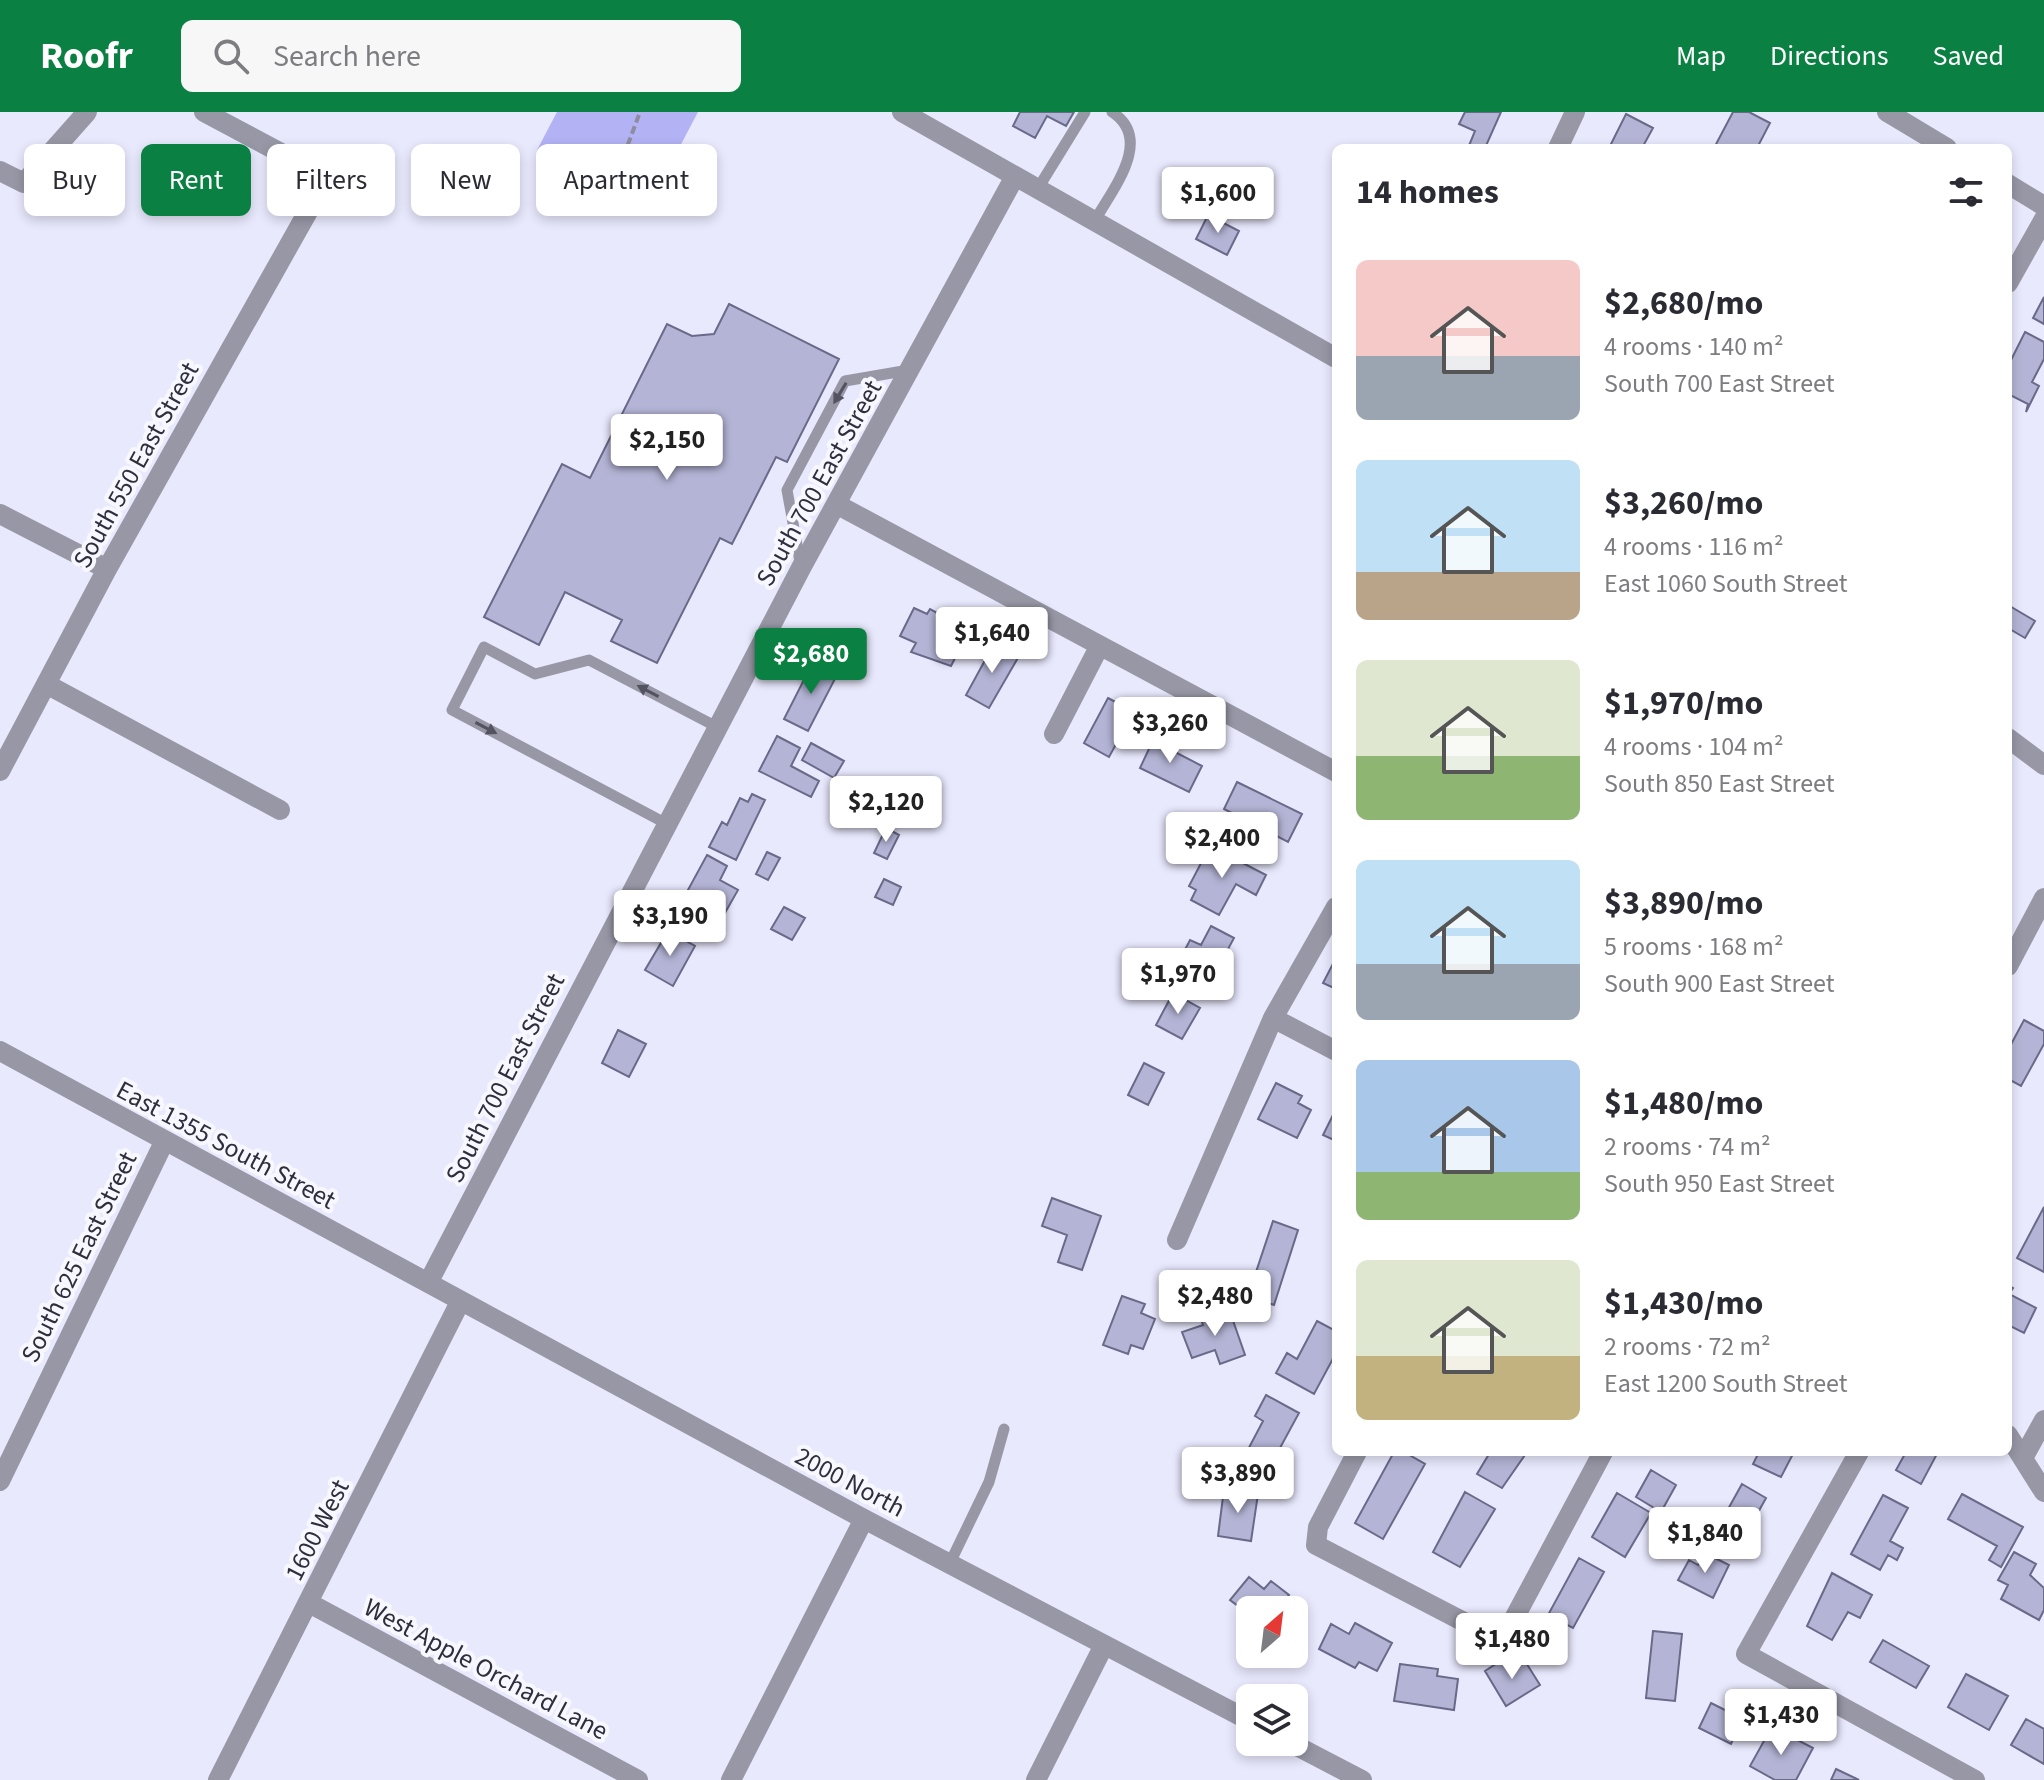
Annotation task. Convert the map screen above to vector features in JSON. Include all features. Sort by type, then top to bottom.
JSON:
[{"type":"street","points":[[0,171],[24,183],[87,112]]},
{"type":"street","name":"South 550 East Street","points":[[0,771],[107,569],[315,199],[317,184],[300,163],[204,112]]},
{"type":"street","points":[[902,112],[1332,356]]},
{"type":"street","points":[[1560,144],[1575,112]]},
{"type":"street","points":[[1887,112],[1940,144]]},
{"type":"street","name":"South 700 East Street","points":[[428,1283],[801,568],[1014,178]]},
{"type":"street","points":[[2012,186],[2044,206]]},
{"type":"street","points":[[2012,276],[2044,219]]},
{"type":"street","points":[[836,504],[1332,770]]},
{"type":"street","points":[[0,514],[107,569]]},
{"type":"street","points":[[1054,734],[1099,647]]},
{"type":"street","points":[[48,685],[280,810]]},
{"type":"street","points":[[2012,741],[2044,765]]},
{"type":"street","points":[[2012,958],[2044,898]]},
{"type":"street","points":[[1177,1240],[1273,1018],[1332,914]]},
{"type":"street","points":[[1273,1018],[1332,1049]]},
{"type":"street","name":"East 1355 South Street","points":[[0,1051],[428,1283]]},
{"type":"street","name":"South 625 East Street","points":[[0,1481],[164,1142]]},
{"type":"street","name":"2000 North","points":[[428,1283],[949,1565],[1236,1714]]},
{"type":"street","name":"1600 West","points":[[218,1780],[460,1302]]},
{"type":"street","points":[[2023,1458],[2044,1420]]},
{"type":"street","points":[[2012,1441],[2044,1492]]},
{"type":"street","points":[[1355,1456],[1318,1527],[1316,1545],[1493,1637],[1509,1628],[1601,1456]]},
{"type":"street","points":[[1857,1456],[1746,1654],[1975,1780]]},
{"type":"street","points":[[731,1780],[864,1519]]},
{"type":"street","name":"West Apple Orchard Lane","points":[[309,1603],[638,1780]]},
{"type":"street","points":[[1036,1780],[1104,1645]]},
{"type":"street","points":[[1308,1752],[1362,1780]]},
{"type":"lane","points":[[1037,190],[1085,112]]},
{"type":"lane","points":[[1094,222],[1132,153],[1128,130],[1122,118],[1112,112]]},
{"type":"lane","points":[[801,568],[787,490],[845,381],[910,370]]},
{"type":"lane","points":[[667,824],[452,710],[484,647],[535,674],[589,660],[717,727]]},
{"type":"lane","points":[[949,1565],[989,1482],[1004,1429]]},
{"type":"path","points":[[628,144],[640,112]]},
{"type":"shaded area","points":[[557,112],[698,112],[681,144],[540,144]]},
{"type":"building","points":[[1020,112],[1074,112],[1066,126],[1047,116],[1035,138],[1013,126]]},
{"type":"building","points":[[1465,112],[1501,112],[1487,144],[1470,144],[1475,131],[1459,124]]},
{"type":"building","points":[[1733,112],[1749,112],[1770,123],[1759,144],[1716,144]]},
{"type":"building","points":[[1626,114],[1653,128],[1644,144],[1611,144]]},
{"type":"building","points":[[1208,215],[1239,231],[1227,255],[1196,239]]},
{"type":"building","points":[[2044,297],[2044,324],[2033,318]]},
{"type":"building","points":[[729,304],[839,359],[787,462],[776,457],[732,544],[720,538],[657,663],[611,641],[622,620],[565,592],[539,645],[484,617],[562,464],[590,478],[667,324],[692,336],[714,334]]},
{"type":"building","points":[[2025,332],[2044,342],[2044,359],[2032,382],[2039,386],[2026,412],[2028,404],[2012,396],[2012,358]]},
{"type":"building","points":[[2012,607],[2035,621],[2025,638],[2012,630]]},
{"type":"building","points":[[914,608],[927,614],[930,609],[956,623],[953,629],[967,635],[951,666],[911,652],[916,643],[900,636]]},
{"type":"building","points":[[995,642],[1019,656],[989,708],[966,695]]},
{"type":"building","points":[[814,660],[838,673],[808,731],[784,719]]},
{"type":"building","points":[[1108,698],[1134,712],[1109,757],[1084,743]]},
{"type":"building","points":[[777,736],[800,748],[791,766],[819,781],[811,797],[759,771]]},
{"type":"building","points":[[1155,736],[1175,746],[1173,751],[1202,766],[1189,792],[1140,768]]},
{"type":"building","points":[[811,743],[844,761],[834,778],[802,760]]},
{"type":"building","points":[[1237,782],[1302,814],[1288,842],[1224,809]]},
{"type":"building","points":[[752,794],[765,800],[736,860],[709,847],[722,822],[727,825],[740,798],[748,802]]},
{"type":"building","points":[[886,828],[899,835],[887,859],[874,853]]},
{"type":"building","points":[[1210,846],[1266,875],[1256,895],[1236,884],[1219,915],[1191,900],[1196,890],[1189,886]]},
{"type":"building","points":[[767,852],[780,858],[768,880],[756,874]]},
{"type":"building","points":[[707,855],[727,866],[720,880],[738,890],[721,920],[712,915],[706,926],[677,910]]},
{"type":"building","points":[[884,879],[901,887],[893,905],[875,897]]},
{"type":"building","points":[[784,907],[805,918],[792,940],[771,929]]},
{"type":"building","points":[[1211,926],[1234,938],[1205,992],[1179,977],[1186,965],[1179,961],[1190,940],[1201,945]]},
{"type":"building","points":[[668,931],[695,946],[673,986],[645,970]]},
{"type":"building","points":[[1332,966],[1332,987],[1323,983]]},
{"type":"building","points":[[1173,993],[1200,1008],[1182,1039],[1156,1025]]},
{"type":"building","points":[[2024,1020],[2044,1031],[2044,1044],[2021,1086],[2012,1081],[2012,1042]]},
{"type":"building","points":[[618,1030],[646,1044],[629,1077],[602,1063]]},
{"type":"building","points":[[1144,1063],[1164,1073],[1148,1105],[1128,1095]]},
{"type":"building","points":[[1276,1083],[1302,1096],[1298,1103],[1311,1110],[1297,1138],[1258,1119]]},
{"type":"building","points":[[1332,1117],[1332,1139],[1323,1135]]},
{"type":"building","points":[[1052,1198],[1101,1216],[1082,1270],[1058,1262],[1067,1235],[1042,1226]]},
{"type":"building","points":[[2044,1207],[2044,1272],[2017,1258]]},
{"type":"building","points":[[1273,1221],[1298,1230],[1274,1305],[1248,1296]]},
{"type":"building","points":[[1122,1296],[1145,1304],[1141,1313],[1155,1319],[1143,1349],[1131,1345],[1128,1354],[1103,1345]]},
{"type":"building","points":[[2012,1296],[2036,1308],[2024,1333],[2012,1327]]},
{"type":"building","points":[[1229,1309],[1245,1355],[1220,1364],[1215,1350],[1192,1358],[1182,1332],[1203,1325],[1201,1319]]},
{"type":"building","points":[[1317,1321],[1332,1329],[1332,1360],[1314,1394],[1276,1373],[1287,1353],[1297,1359]]},
{"type":"building","points":[[1266,1395],[1299,1413],[1268,1470],[1244,1457],[1263,1421],[1255,1416]]},
{"type":"building","points":[[1392,1456],[1411,1456],[1425,1464],[1383,1539],[1355,1523]]},
{"type":"building","points":[[1488,1456],[1524,1456],[1502,1488],[1477,1474]]},
{"type":"building","points":[[1757,1456],[1792,1456],[1781,1477],[1753,1464]]},
{"type":"building","points":[[1904,1456],[1936,1456],[1921,1484],[1896,1470]]},
{"type":"building","points":[[1651,1470],[1676,1485],[1661,1512],[1636,1497]]},
{"type":"building","points":[[1742,1484],[1766,1498],[1741,1543],[1717,1529]]},
{"type":"building","points":[[1224,1489],[1258,1494],[1251,1541],[1218,1536]]},
{"type":"building","points":[[1465,1492],[1495,1509],[1460,1567],[1433,1552]]},
{"type":"building","points":[[1617,1493],[1651,1513],[1625,1557],[1592,1537]]},
{"type":"building","points":[[1962,1494],[2023,1527],[2001,1567],[1989,1560],[1997,1546],[1948,1519]]},
{"type":"building","points":[[1883,1495],[1908,1508],[1890,1541],[1903,1548],[1897,1560],[1888,1555],[1880,1570],[1851,1554]]},
{"type":"building","points":[[2014,1552],[2036,1564],[2030,1575],[2044,1588],[2044,1610],[2039,1620],[2001,1599],[2008,1585],[1998,1580]]},
{"type":"building","points":[[1705,1553],[1729,1565],[1713,1598],[1678,1580],[1689,1560],[1698,1565]]},
{"type":"building","points":[[1579,1558],[1604,1572],[1573,1628],[1548,1615]]},
{"type":"building","points":[[1832,1573],[1872,1595],[1860,1618],[1848,1612],[1832,1640],[1807,1626]]},
{"type":"building","points":[[1249,1577],[1264,1589],[1271,1581],[1289,1595],[1236,1596],[1236,1604],[1230,1600]]},
{"type":"building","points":[[1355,1623],[1392,1643],[1377,1671],[1359,1662],[1355,1668],[1319,1649],[1331,1624],[1349,1634]]},
{"type":"building","points":[[1653,1631],[1682,1634],[1675,1701],[1646,1698]]},
{"type":"building","points":[[1883,1640],[1929,1666],[1916,1688],[1870,1662]]},
{"type":"building","points":[[1505,1658],[1512,1669],[1525,1661],[1540,1685],[1506,1706],[1485,1671]]},
{"type":"building","points":[[1400,1664],[1438,1669],[1437,1676],[1458,1679],[1454,1710],[1394,1701]]},
{"type":"building","points":[[1966,1674],[2008,1696],[1989,1730],[1948,1707]]},
{"type":"building","points":[[1711,1703],[1743,1719],[1731,1744],[1699,1728]]},
{"type":"building","points":[[2026,1719],[2044,1729],[2044,1764],[2011,1745]]},
{"type":"building","points":[[1770,1730],[1813,1748],[1796,1780],[1775,1780],[1750,1766]]},
{"type":"building","points":[[1836,1769],[1859,1780],[1831,1780]]}]
